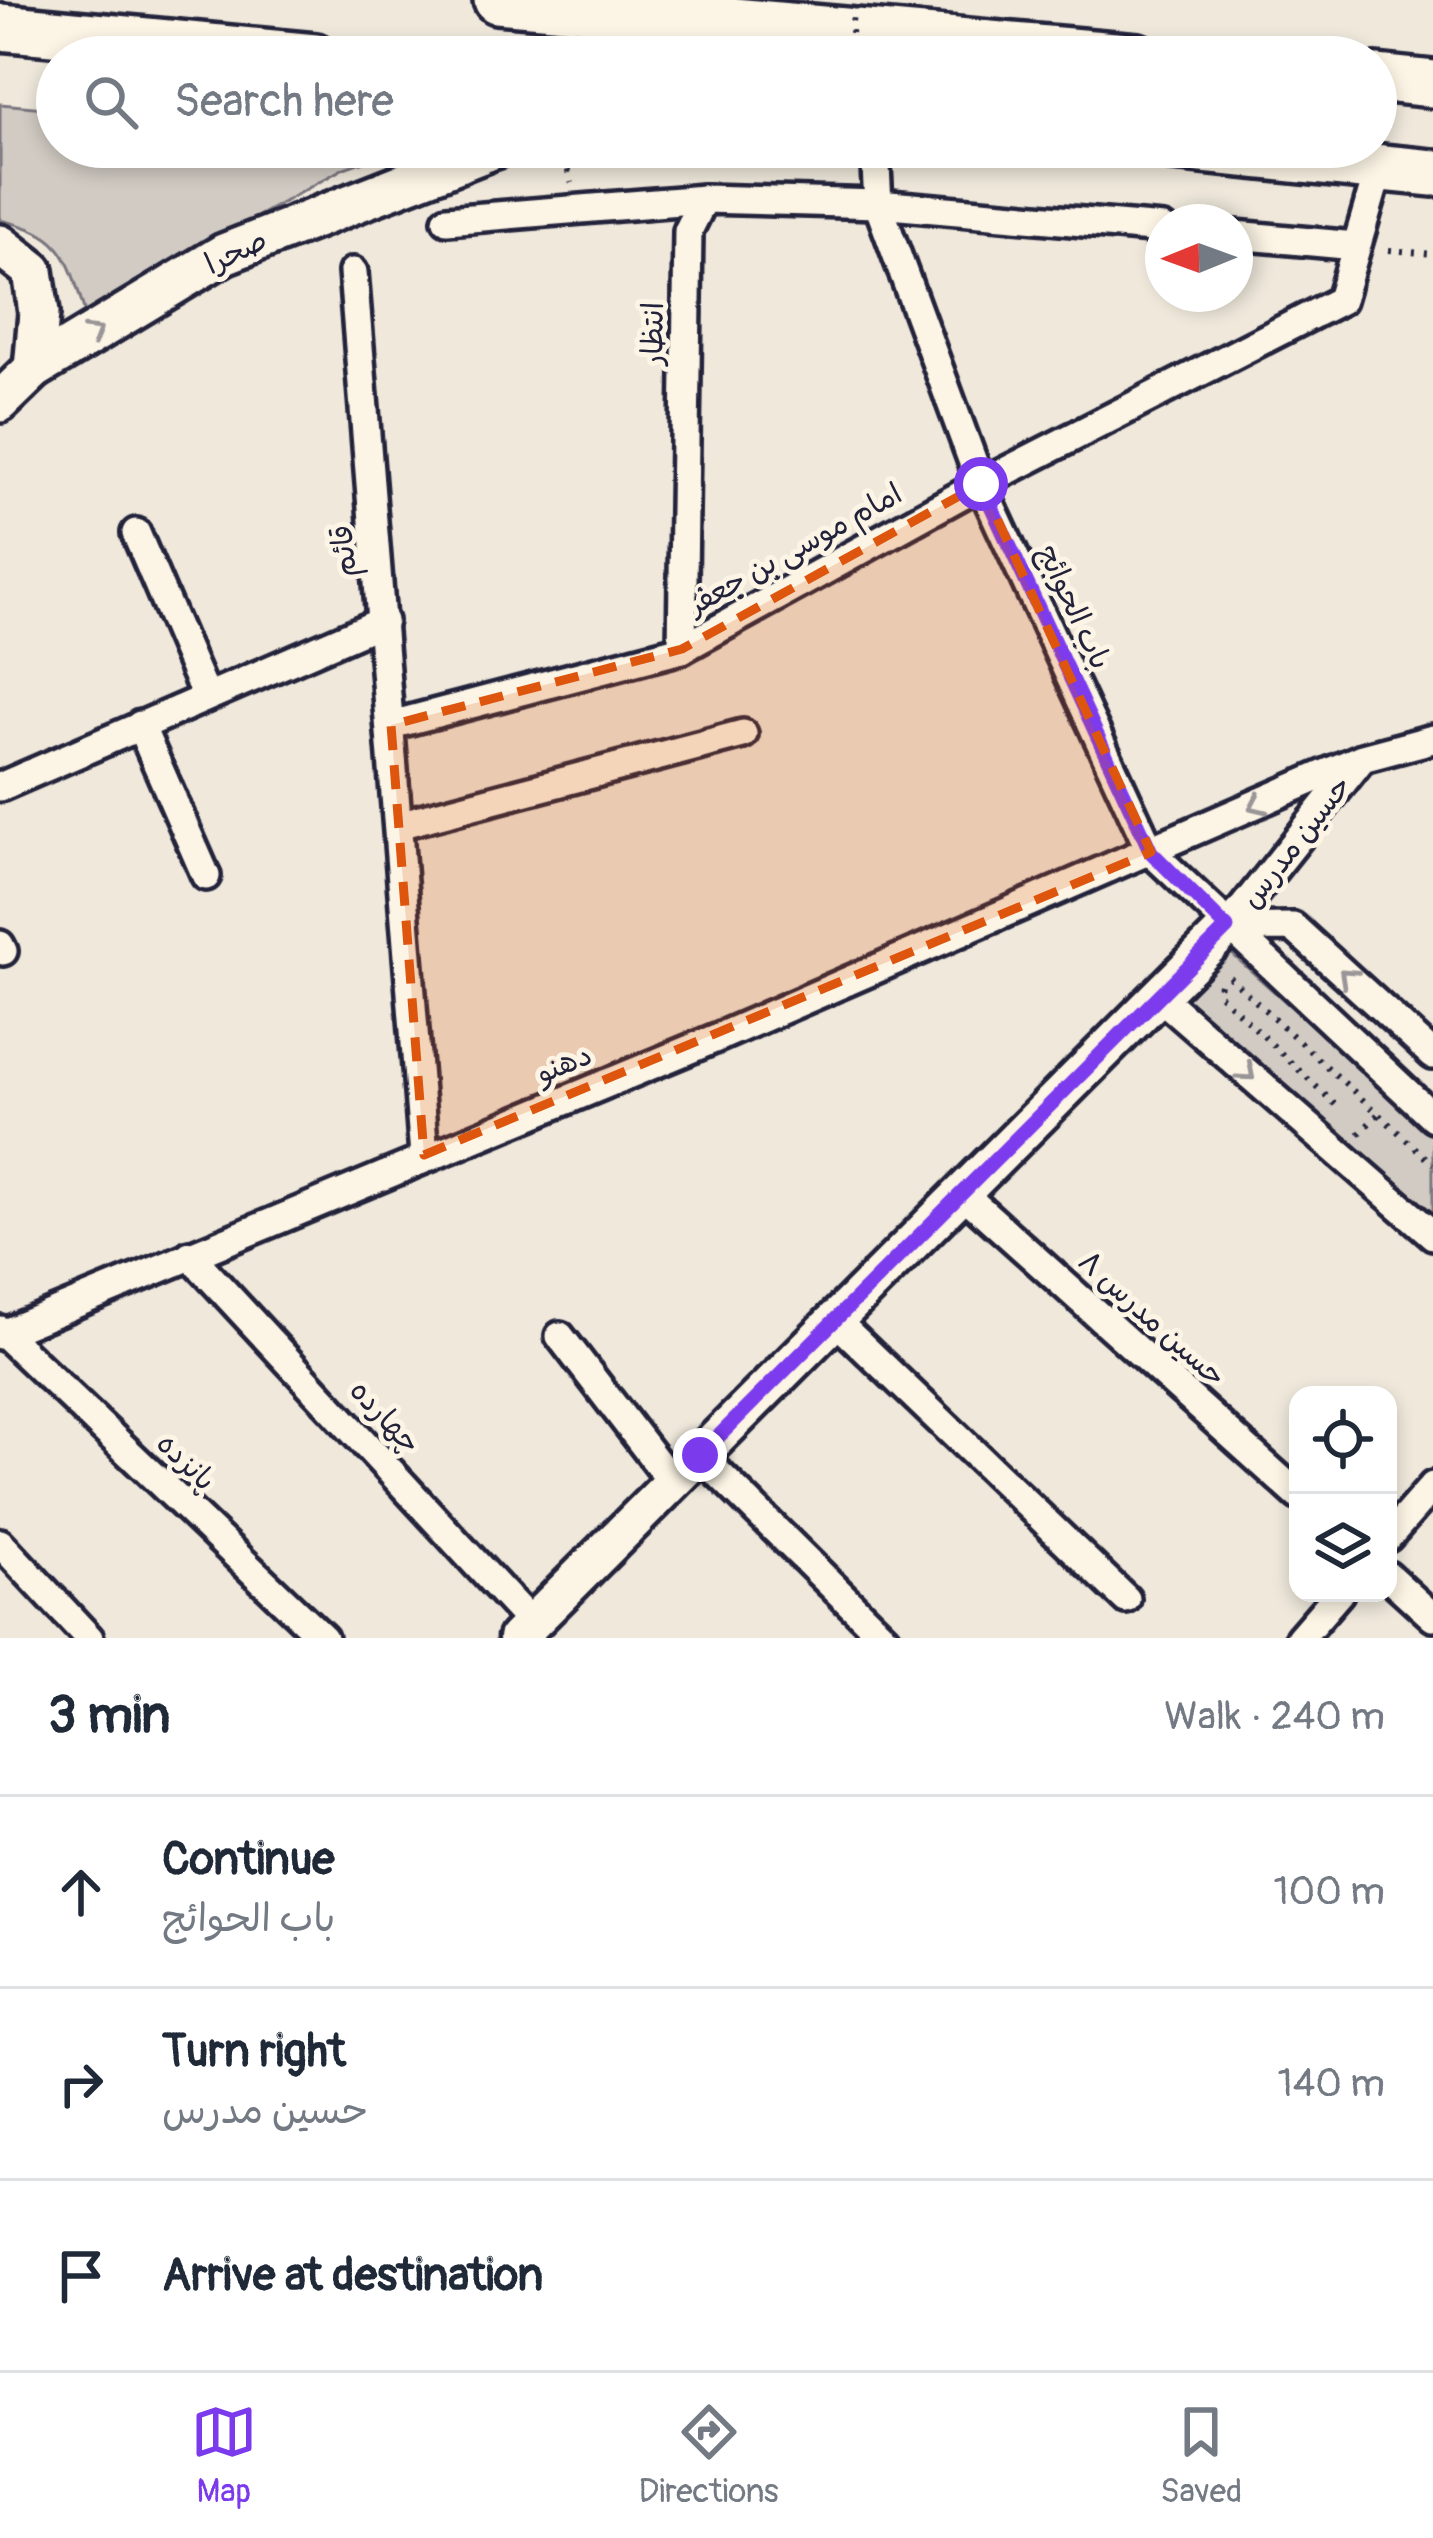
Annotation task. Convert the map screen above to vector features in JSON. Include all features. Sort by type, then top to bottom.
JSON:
[{"type":"main road","points":[[497,0],[901,36]]},
{"type":"main road","points":[[0,27],[94,36]]},
{"type":"main road","points":[[1397,81],[1433,84]]},
{"type":"main road","name":"صحرا","points":[[0,402],[34,369],[224,254],[443,168]]},
{"type":"main road","points":[[1370,168],[1433,173]]},
{"type":"main road","points":[[0,244],[33,271],[39,313],[34,369]]},
{"type":"street","name":"باب الحوائج","points":[[876,168],[878,204],[981,484],[1151,852],[1433,1117]]},
{"type":"street","name":"امام موسی بن جعفر","points":[[391,725],[682,649],[981,484],[1341,300],[1379,169]]},
{"type":"street","points":[[448,220],[704,200],[878,204],[1145,227]]},
{"type":"street","name":"انتظار","points":[[682,649],[688,231],[704,200]]},
{"type":"street","points":[[1253,237],[1357,246]]},
{"type":"street","name":"قائم","points":[[353,272],[424,1155]]},
{"type":"street","points":[[136,533],[206,697]]},
{"type":"street","points":[[0,787],[383,621]]},
{"type":"street","points":[[140,725],[206,876]]},
{"type":"street","points":[[398,825],[743,734]]},
{"type":"street","name":"حسین مدرس","points":[[1151,852],[1362,758],[1433,739]]},
{"type":"street","name":"حسین مدرس","points":[[524,1631],[1227,928],[1362,758]]},
{"type":"street","name":"دهنو","points":[[1,1333],[1151,852]]},
{"type":"street","points":[[1227,928],[1293,927],[1433,1055]]},
{"type":"street","points":[[1159,996],[1433,1234]]},
{"type":"street","name":"حسین مدرس ۸","points":[[962,1193],[1297,1494]]},
{"type":"street","name":"چهارده","points":[[190,1255],[524,1631]]},
{"type":"street","points":[[835,1320],[1126,1599]]},
{"type":"street","name":"پانزده","points":[[1,1333],[323,1638]]},
{"type":"street","points":[[560,1336],[672,1482]]},
{"type":"street","points":[[700,1455],[885,1638]]},
{"type":"street","points":[[1397,1527],[1433,1486]]},
{"type":"street","points":[[0,1543],[89,1638]]},
{"type":"street","points":[[1397,1584],[1433,1617]]},
{"type":"street","points":[[1300,1638],[1331,1602]]},
{"type":"path","points":[[851,36],[854,0]]},
{"type":"path","points":[[1357,246],[1433,254]]},
{"type":"path","points":[[1377,1143],[1219,993],[1220,980],[1233,976],[1433,1164]]},
{"type":"path","points":[[1339,1153],[1402,1088]]},
{"type":"highlighted area","points":[[981,484],[1151,852],[424,1155],[391,725],[682,649]]},
{"type":"shaded area","points":[[0,104],[36,107],[36,168],[344,168],[85,313],[67,261],[50,240],[0,220]]},
{"type":"shaded area","points":[[1222,945],[1433,1134],[1433,1224],[1172,996]]},
{"type":"route","points":[[700,1455],[1227,928],[1151,852],[981,484]]}]
